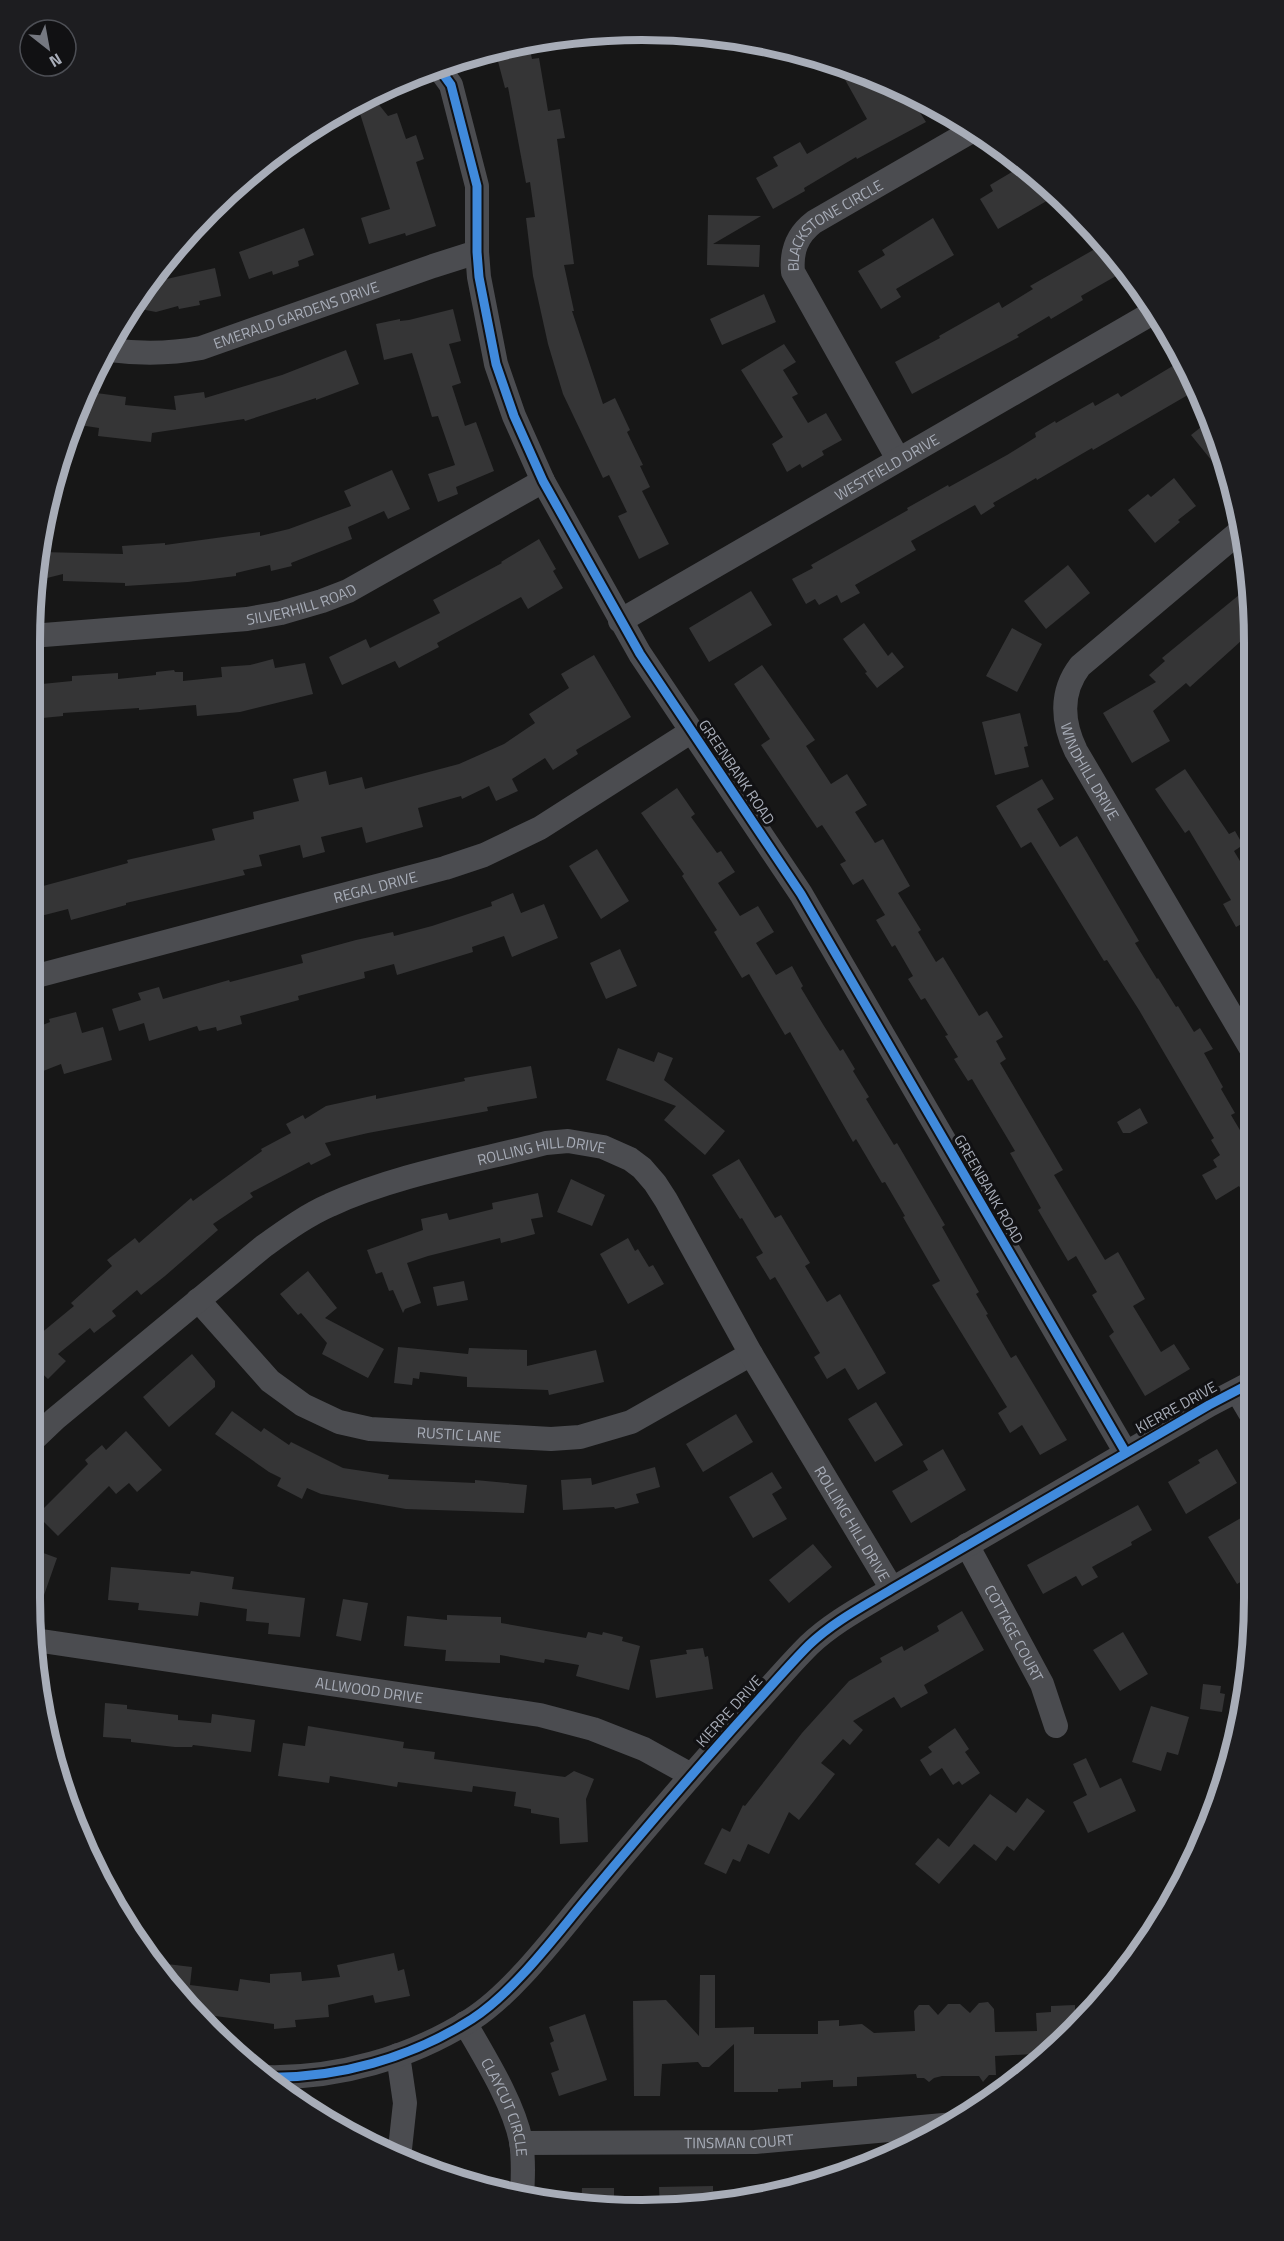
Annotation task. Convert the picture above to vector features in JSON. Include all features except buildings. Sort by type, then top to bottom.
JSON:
[{"type":"street","name":"GREENBANK ROAD","points":[[443,74],[451,85],[477,186],[479,277],[496,364],[514,416],[543,481],[639,654],[801,894],[1126,1453]]},
{"type":"street","name":"BLACKSTONE CIRCLE","points":[[898,459],[793,272],[795,246],[804,230],[814,222],[965,135]]},
{"type":"street","name":"EMERALD GARDENS DRIVE","points":[[116,351],[139,354],[174,353],[201,348],[477,252]]},
{"type":"street","name":"WESTFIELD DRIVE","points":[[620,621],[1147,316]]},
{"type":"street","name":"SILVERHILL ROAD","points":[[40,635],[247,619],[281,613],[322,601],[348,591],[388,570],[543,481]]},
{"type":"street","name":"WINDHILL DRIVE","points":[[1234,536],[1080,666],[1067,688],[1065,709],[1068,730],[1076,751],[1244,1037]]},
{"type":"street","name":"REGAL DRIVE","points":[[40,975],[445,868],[484,855],[562,816],[692,731]]},
{"type":"street","name":"ROLLING HILL DRIVE","points":[[40,1433],[272,1240],[328,1205],[379,1185],[546,1143],[568,1141],[603,1147],[617,1152],[642,1168],[666,1200],[751,1354],[892,1589]]},
{"type":"street","name":"RUSTIC LANE","points":[[198,1300],[270,1381],[303,1405],[320,1414],[339,1422],[370,1429],[551,1439],[580,1437],[616,1428],[640,1418],[751,1354]]},
{"type":"street","name":"KIERRE DRIVE","points":[[277,2077],[326,2073],[357,2067],[398,2055],[465,2023],[506,1990],[548,1944],[691,1775],[810,1644],[846,1617],[892,1589],[1244,1387]]},
{"type":"street","name":"COTTAGE COURT","points":[[967,1545],[1042,1684],[1056,1726]]},
{"type":"street","name":"ALLWOOD DRIVE","points":[[42,1641],[540,1715],[594,1729],[634,1745],[691,1775]]},
{"type":"street","name":"CLAYCUT CIRCLE","points":[[465,2023],[495,2075],[517,2128],[521,2143],[522,2188]]},
{"type":"street","points":[[398,2055],[405,2103],[400,2149]]},
{"type":"street","name":"TINSMAN COURT","points":[[521,2143],[755,2142],[931,2126]]},
{"type":"cycle path","points":[[443,74],[451,85],[477,186],[479,277],[496,364],[514,416],[543,481],[640,654],[801,894],[1126,1453]]},
{"type":"cycle path","points":[[277,2077],[319,2074],[373,2063],[424,2045],[472,2019],[518,1979],[705,1760],[818,1637],[892,1589],[1244,1387]]}]
